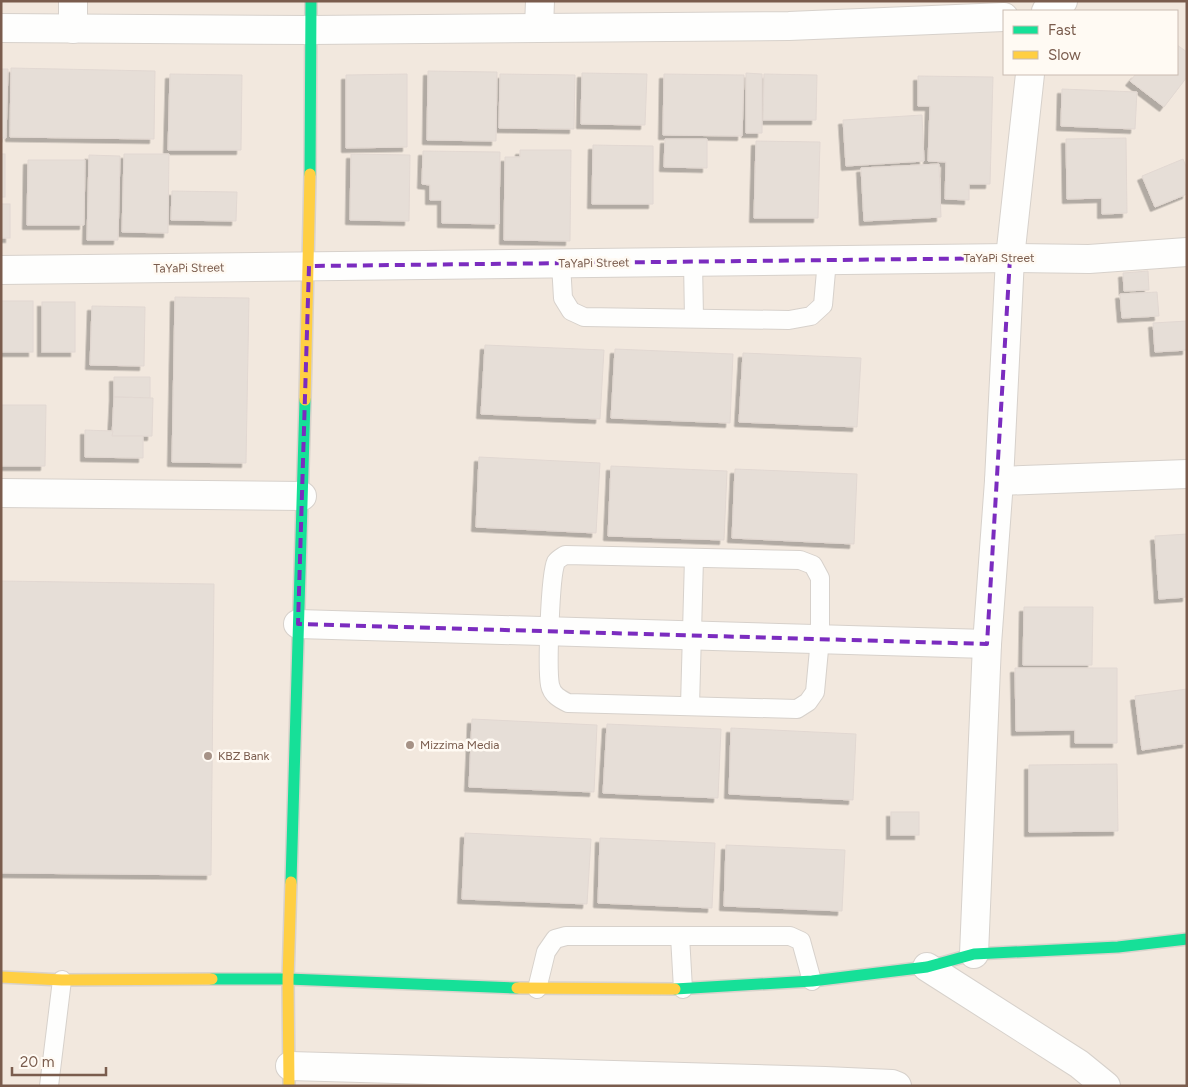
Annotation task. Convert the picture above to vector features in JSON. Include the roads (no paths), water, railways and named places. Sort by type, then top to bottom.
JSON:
[{"type":"street","points":[[72,1],[73,29]]},
{"type":"street","points":[[312,1],[309,266],[288,979],[289,1076],[892,1084],[898,1086]]},
{"type":"street","points":[[1048,10],[1063,1]]},
{"type":"street","points":[[1,28],[311,30],[540,14],[789,26],[1003,17]]},
{"type":"street","points":[[974,954],[987,644],[999,481],[1010,258],[1030,75]]},
{"type":"street","name":"TaYaPi Street","points":[[1,270],[1010,258],[1089,259],[1187,252]]},
{"type":"street","points":[[999,481],[1187,474]]},
{"type":"street","points":[[1,493],[302,496]]},
{"type":"street","points":[[298,624],[987,644]]},
{"type":"street","points":[[1,976],[62,980],[288,979],[537,989],[682,989],[812,982],[927,967],[974,954],[1118,947],[1187,939]]},
{"type":"street","points":[[927,967],[1079,1064],[1106,1086]]},
{"type":"lane","points":[[562,264],[563,298],[571,311],[584,318],[789,320],[811,316],[823,305],[827,260]]},
{"type":"lane","points":[[693,262],[694,318]]},
{"type":"lane","points":[[565,555],[800,560],[813,566],[820,578],[820,640],[815,692],[808,702],[797,709],[568,703],[555,696],[550,686],[550,632],[553,574],[557,561],[565,555]]},
{"type":"lane","points":[[690,706],[694,558]]},
{"type":"lane","points":[[537,989],[546,952],[555,939],[566,936],[790,936],[801,941],[812,982]]},
{"type":"lane","points":[[680,936],[682,989]]},
{"type":"lane","points":[[49,1086],[62,980]]},
{"type":"place","name":"Mizzima Media","points":[[410,745]]},
{"type":"place","name":"KBZ Bank","points":[[208,756]]}]
